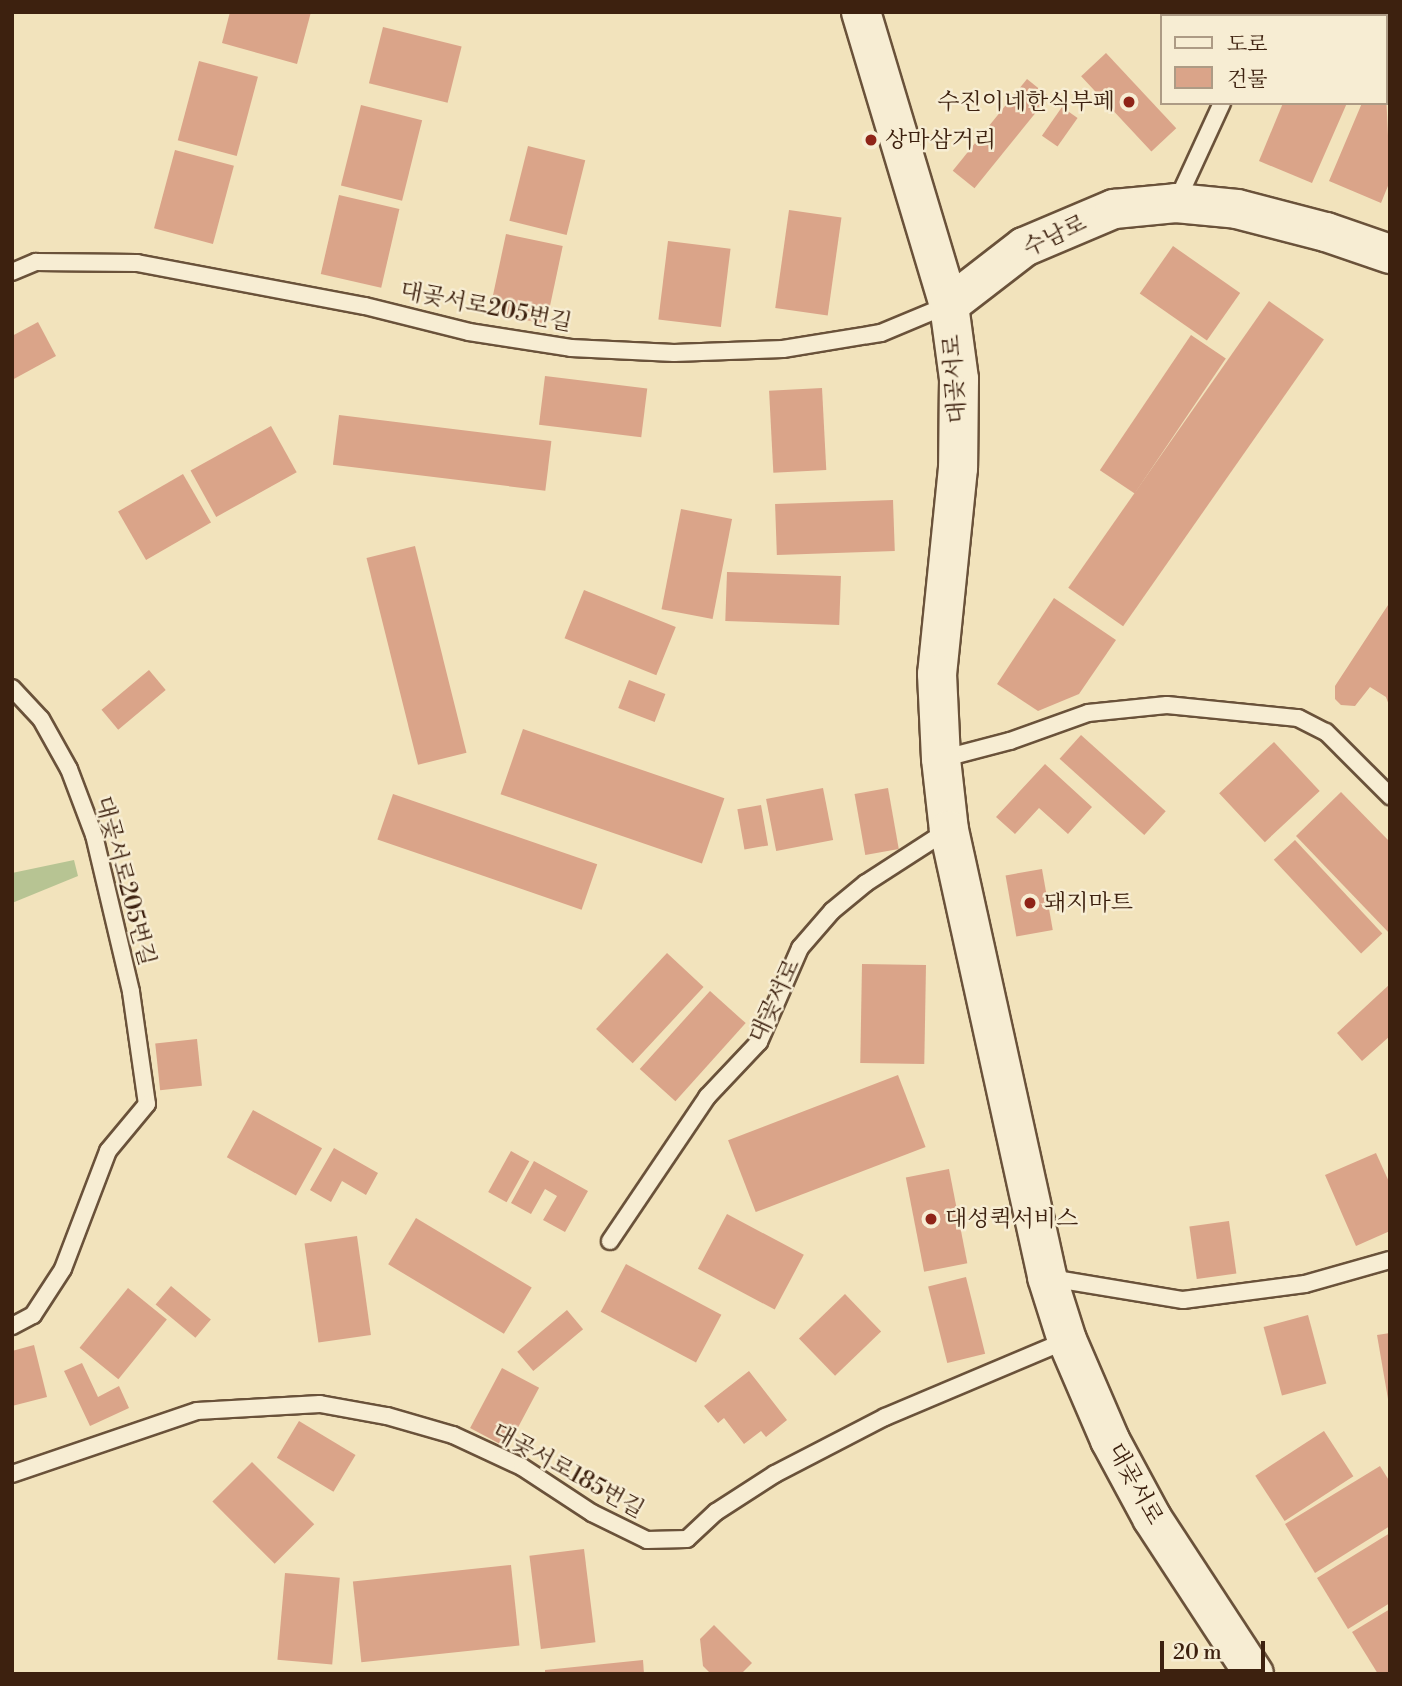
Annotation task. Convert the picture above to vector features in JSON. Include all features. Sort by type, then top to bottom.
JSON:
[{"type":"street","name":"대곶서로","points":[[860,12],[949,304],[959,379],[958,468],[937,674],[941,759],[949,830],[1047,1278],[1067,1340],[1110,1440],[1152,1518],[1254,1674]]},
{"type":"street","name":"수남로","points":[[949,304],[1024,247],[1114,209],[1176,203],[1237,209],[1326,232],[1390,254]]},
{"type":"lane","points":[[1176,203],[1221,105]]},
{"type":"lane","name":"대곶서로205번길","points":[[12,272],[36,262],[137,263],[365,306],[469,332],[571,348],[674,353],[783,349],[881,333],[949,304]]},
{"type":"lane","name":"대곶서로205번길","points":[[12,688],[41,719],[63,759],[94,835],[131,992],[147,1104],[108,1151],[63,1269],[33,1315],[12,1326]]},
{"type":"lane","points":[[941,759],[1010,741],[1088,713],[1167,705],[1298,718],[1326,732],[1390,796]]},
{"type":"lane","name":"대곶서로","points":[[610,1241],[707,1097],[759,1042],[800,948],[866,883],[949,830]]},
{"type":"lane","points":[[1047,1278],[1183,1300],[1305,1284],[1390,1260]]},
{"type":"lane","name":"대곶서로185번길","points":[[12,1474],[197,1411],[320,1404],[387,1416],[453,1435],[522,1467],[592,1513],[647,1540],[687,1539],[716,1512],[775,1474],[886,1417],[1067,1340]]},
{"type":"green space","points":[[74,860],[78,876],[12,903],[12,873]]},
{"type":"building","points":[[230,12],[311,12],[297,64],[222,43]]},
{"type":"building","points":[[383,27],[462,47],[448,103],[369,83]]},
{"type":"building","name":"수진이네한식부페","points":[[1106,53],[1176,128],[1151,152],[1081,76]]},
{"type":"building","points":[[199,61],[258,77],[237,156],[178,140]]},
{"type":"building","points":[[1027,79],[1049,97],[975,188],[953,171]]},
{"type":"building","points":[[361,105],[422,120],[402,201],[341,186]]},
{"type":"building","points":[[1282,105],[1346,105],[1312,183],[1259,161]]},
{"type":"building","points":[[1361,105],[1387,105],[1390,181],[1381,203],[1329,181]]},
{"type":"building","points":[[1062,107],[1078,118],[1057,147],[1042,136]]},
{"type":"building","points":[[528,146],[585,160],[567,235],[509,221]]},
{"type":"building","points":[[175,150],[234,166],[213,244],[154,228]]},
{"type":"building","points":[[339,195],[399,209],[381,288],[321,274]]},
{"type":"building","points":[[789,210],[841,217],[828,315],[775,308]]},
{"type":"building","points":[[506,234],[563,246],[546,324],[489,312]]},
{"type":"building","points":[[668,241],[731,249],[721,327],[658,319]]},
{"type":"building","points":[[1173,246],[1240,293],[1207,341],[1140,294]]},
{"type":"building","points":[[1269,301],[1324,339],[1123,626],[1068,588]]},
{"type":"building","points":[[38,322],[56,356],[12,380],[12,336]]},
{"type":"building","points":[[1191,335],[1226,358],[1135,494],[1100,470]]},
{"type":"building","points":[[545,376],[647,389],[641,437],[539,425]]},
{"type":"building","points":[[822,388],[826,470],[773,473],[769,391]]},
{"type":"building","points":[[339,415],[551,441],[545,491],[333,465]]},
{"type":"building","points":[[271,426],[297,472],[216,517],[191,471]]},
{"type":"building","points":[[183,474],[211,522],[146,560],[118,512]]},
{"type":"building","points":[[893,500],[895,551],[777,555],[775,504]]},
{"type":"building","points":[[681,509],[732,519],[713,619],[662,609]]},
{"type":"building","points":[[415,546],[467,753],[418,765],[366,558]]},
{"type":"building","points":[[727,572],[841,576],[839,625],[725,621]]},
{"type":"building","points":[[584,590],[676,627],[656,675],[565,638]]},
{"type":"building","points":[[1054,598],[1116,640],[1079,694],[1038,711],[997,684]]},
{"type":"building","points":[[1390,602],[1390,708],[1386,697],[1370,687],[1355,706],[1341,705],[1335,699],[1335,686]]},
{"type":"building","points":[[149,670],[166,690],[118,730],[102,710]]},
{"type":"building","points":[[629,680],[665,694],[655,722],[618,708]]},
{"type":"building","points":[[523,729],[724,798],[702,864],[501,794]]},
{"type":"building","points":[[1081,735],[1166,811],[1144,835],[1060,759]]},
{"type":"building","points":[[1274,742],[1320,791],[1265,842],[1219,793]]},
{"type":"building","points":[[1045,764],[1092,807],[1068,834],[1039,808],[1015,834],[996,817]]},
{"type":"building","points":[[823,788],[833,840],[776,851],[766,799]]},
{"type":"building","points":[[888,788],[899,849],[865,855],[855,794]]},
{"type":"building","points":[[1341,792],[1390,842],[1390,934],[1296,836]]},
{"type":"building","points":[[393,794],[597,864],[582,910],[377,839]]},
{"type":"building","points":[[761,805],[768,845],[744,850],[737,809]]},
{"type":"building","points":[[1295,840],[1382,934],[1361,953],[1274,860]]},
{"type":"building","name":"돼지마트","points":[[1042,869],[1053,930],[1016,936],[1006,875]]},
{"type":"building","points":[[667,953],[704,987],[633,1063],[596,1029]]},
{"type":"building","points":[[862,964],[926,965],[924,1064],[860,1063]]},
{"type":"building","points":[[1390,984],[1390,1036],[1362,1061],[1337,1033]]},
{"type":"building","points":[[710,991],[746,1023],[675,1101],[640,1069]]},
{"type":"building","points":[[197,1039],[202,1086],[160,1090],[155,1043]]},
{"type":"building","points":[[898,1075],[926,1147],[756,1212],[728,1140]]},
{"type":"building","points":[[253,1110],[322,1148],[296,1196],[227,1157]]},
{"type":"building","points":[[334,1148],[378,1173],[366,1195],[342,1181],[331,1202],[310,1190]]},
{"type":"building","points":[[511,1151],[529,1161],[507,1202],[488,1192]]},
{"type":"building","points":[[1376,1153],[1390,1184],[1390,1231],[1356,1246],[1325,1175]]},
{"type":"building","points":[[534,1161],[588,1191],[565,1232],[543,1220],[557,1196],[545,1189],[531,1214],[511,1203]]},
{"type":"building","points":[[949,1169],[967,1263],[924,1272],[906,1177]]},
{"type":"building","points":[[727,1214],[804,1255],[775,1310],[698,1269]]},
{"type":"building","points":[[416,1218],[532,1288],[504,1334],[388,1264]]},
{"type":"building","points":[[1229,1221],[1236,1273],[1197,1279],[1189,1227]]},
{"type":"building","points":[[357,1236],[371,1335],[318,1342],[305,1243]]},
{"type":"building","points":[[626,1264],[721,1315],[696,1362],[601,1312]]},
{"type":"building","points":[[966,1277],[985,1354],[947,1363],[928,1286]]},
{"type":"building","points":[[171,1286],[211,1319],[195,1338],[156,1304]]},
{"type":"building","points":[[128,1288],[167,1319],[118,1379],[80,1348]]},
{"type":"building","points":[[845,1294],[881,1331],[835,1376],[799,1338]]},
{"type":"building","points":[[567,1310],[583,1329],[533,1371],[517,1352]]},
{"type":"building","points":[[1308,1315],[1326,1384],[1282,1395],[1264,1327]]},
{"type":"building","points":[[1390,1333],[1390,1399],[1388,1399],[1377,1335]]},
{"type":"building","points":[[34,1345],[47,1397],[12,1406],[12,1351]]},
{"type":"building","points":[[82,1363],[98,1397],[119,1386],[129,1408],[90,1426],[64,1371]]},
{"type":"building","points":[[502,1368],[539,1388],[507,1448],[470,1428]]},
{"type":"building","points":[[749,1371],[787,1420],[766,1437],[761,1431],[744,1444],[724,1418],[718,1423],[704,1406]]},
{"type":"building","points":[[299,1421],[356,1455],[333,1492],[277,1458]]},
{"type":"building","points":[[1324,1431],[1353,1476],[1285,1521],[1255,1476]]},
{"type":"building","points":[[252,1462],[314,1524],[275,1564],[212,1502]]},
{"type":"building","points":[[1380,1466],[1390,1482],[1390,1526],[1315,1573],[1285,1524]]},
{"type":"building","points":[[1390,1533],[1390,1603],[1348,1629],[1317,1578]]},
{"type":"building","points":[[584,1549],[595,1642],[541,1649],[529,1556]]},
{"type":"building","points":[[511,1565],[519,1646],[361,1662],[353,1582]]},
{"type":"building","points":[[285,1573],[340,1578],[332,1664],[277,1660]]},
{"type":"building","points":[[1390,1609],[1390,1674],[1378,1674],[1352,1632]]},
{"type":"building","points":[[714,1625],[752,1663],[741,1674],[711,1674],[703,1666],[700,1639]]},
{"type":"building","points":[[643,1660],[644,1674],[545,1674],[545,1670]]},
{"type":"place","name":"수진이네한식부페","points":[[1129,102]]},
{"type":"place","name":"상마삼거리","points":[[871,140]]},
{"type":"place","name":"돼지마트","points":[[1030,903]]},
{"type":"place","name":"대성퀵서비스","points":[[931,1219]]}]
